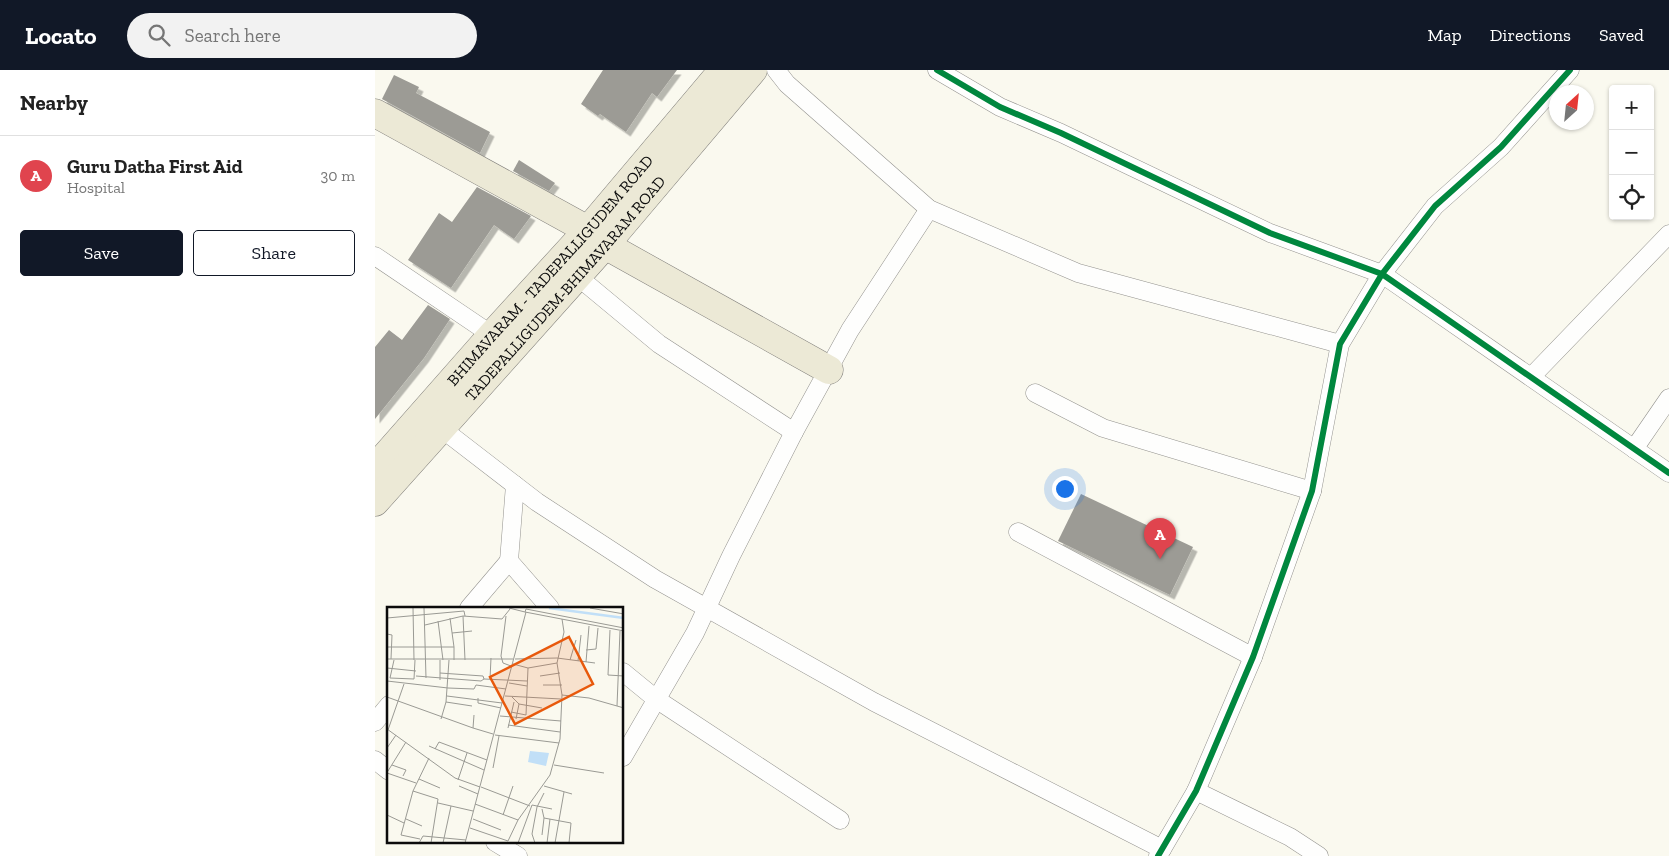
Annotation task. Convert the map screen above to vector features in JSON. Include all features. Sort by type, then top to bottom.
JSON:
[{"type":"main road","name":"TADEPALLIGUDEM-BHIMAVARAM ROAD","points":[[375,502],[441,428],[542,298],[577,276],[596,238],[736,73]]},
{"type":"main road","points":[[375,113],[829,370]]},
{"type":"main road","name":"BHIMAVARAM - TADEPALLIGUDEM ROAD","points":[[375,468],[492,336],[542,298],[596,238]]},
{"type":"street","points":[[776,70],[787,84],[929,209],[1078,273],[1340,344]]},
{"type":"street","points":[[937,70],[1000,107],[1061,133],[1270,233],[1382,274],[1669,473]]},
{"type":"street","points":[[441,428],[537,502],[655,579],[873,702],[1160,853],[1196,791],[1253,657],[1312,491],[1340,344],[1382,274],[1435,206],[1501,148],[1570,70]]},
{"type":"street","points":[[624,755],[695,633],[731,556],[794,432],[850,330],[929,209]]},
{"type":"street","points":[[1531,377],[1669,234]]},
{"type":"street","points":[[375,256],[492,336]]},
{"type":"street","points":[[577,276],[659,344],[794,432]]},
{"type":"street","points":[[1035,393],[1103,428],[1312,491]]},
{"type":"street","points":[[1634,449],[1669,398]]},
{"type":"street","points":[[470,607],[509,561],[515,485]]},
{"type":"street","points":[[1019,532],[1253,657]]},
{"type":"street","points":[[509,561],[549,607]]},
{"type":"street","points":[[624,673],[656,699],[840,820]]},
{"type":"street","points":[[375,722],[387,707]]},
{"type":"street","points":[[375,760],[387,769]]},
{"type":"street","points":[[1196,791],[1290,837],[1319,856]]},
{"type":"street","points":[[498,844],[518,856]]},
{"type":"building","points":[[603,70],[677,70],[657,97],[652,93],[626,132],[600,114],[598,116],[581,104]]},
{"type":"building","points":[[394,75],[419,87],[416,93],[490,132],[480,153],[382,99]]},
{"type":"building","points":[[519,160],[555,183],[549,191],[513,171]]},
{"type":"building","points":[[477,187],[531,216],[514,239],[494,225],[451,288],[408,260],[439,213],[452,222]]},
{"type":"building","points":[[428,305],[450,319],[424,358],[375,419],[375,347],[389,330],[402,340]]},
{"type":"building","points":[[1081,494],[1193,547],[1170,595],[1058,541]]},
{"type":"cycle path","points":[[937,70],[1000,107],[1061,133],[1270,233],[1382,274],[1669,473]]},
{"type":"cycle path","points":[[1158,856],[1196,791],[1253,657],[1312,491],[1340,344],[1382,274],[1435,206],[1501,147],[1570,70]]},
{"type":"place","name":"Guru Datha First Aid","points":[[1160,559]]}]
